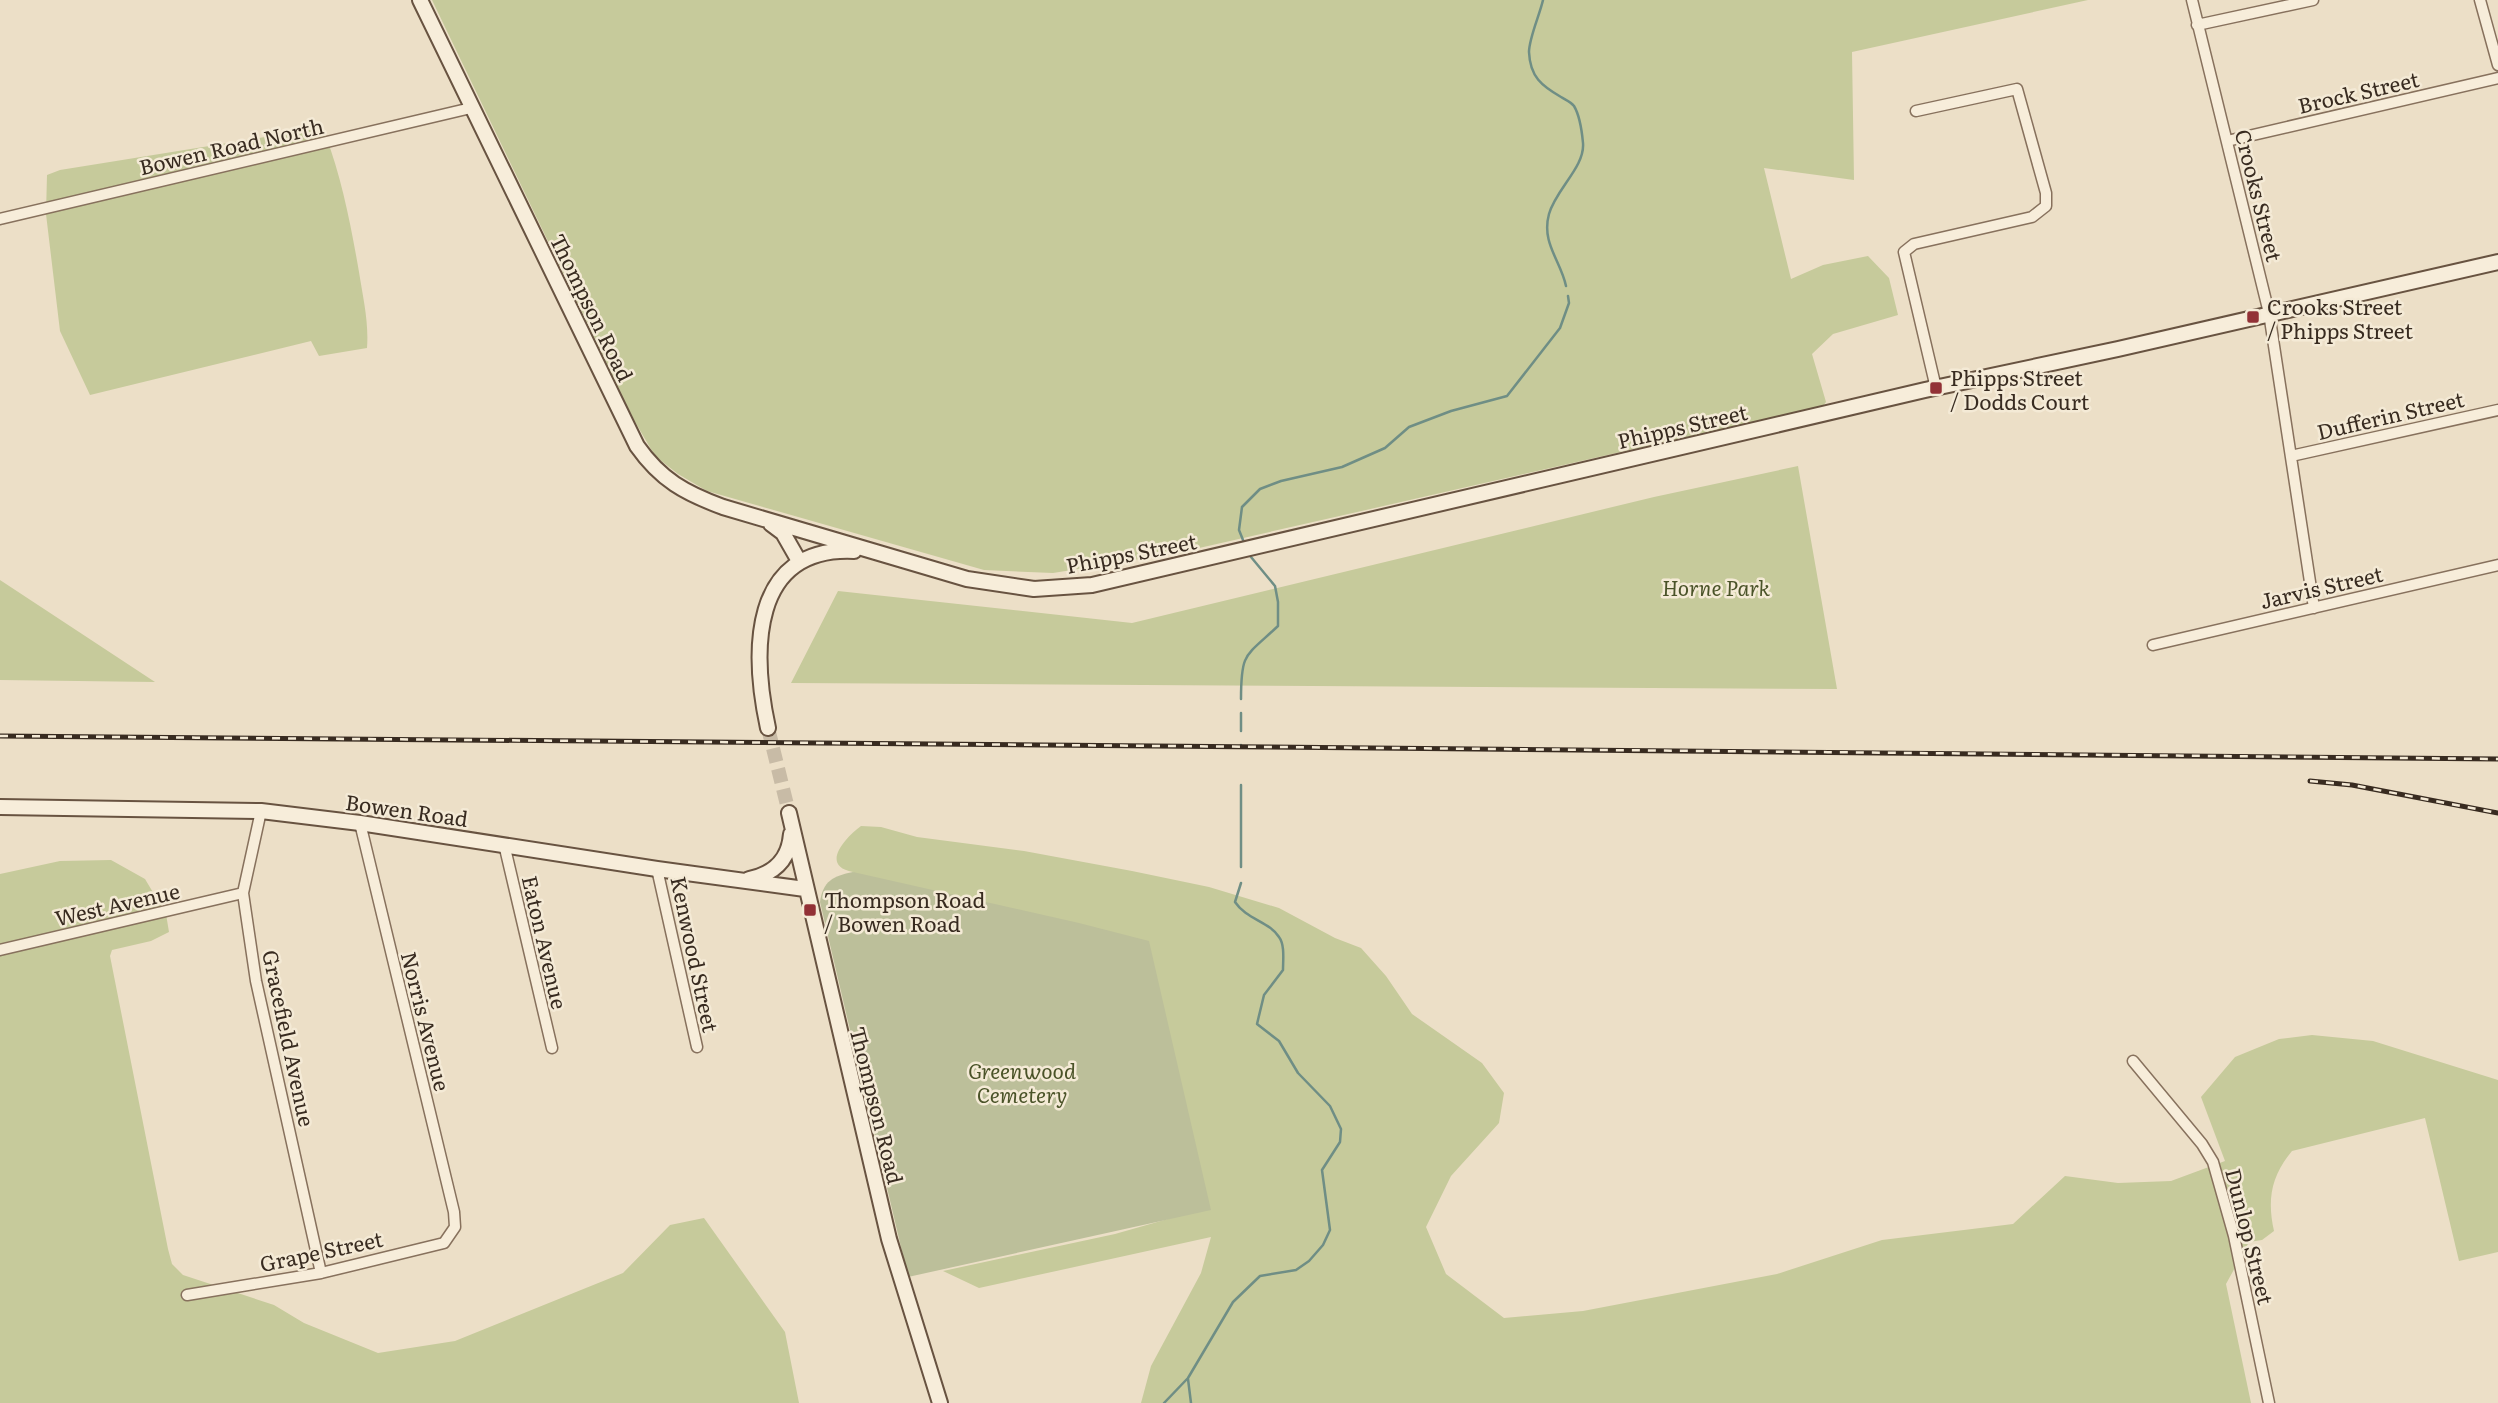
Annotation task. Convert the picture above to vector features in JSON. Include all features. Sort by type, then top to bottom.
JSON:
[{"type":"main road","name":"Thompson Road","points":[[420,0],[637,446],[649,463],[669,481],[691,495],[766,520],[783,533],[799,562]]},
{"type":"main road","name":"Phipps Street","points":[[876,554],[967,579],[1007,586],[1034,589],[1092,585],[1936,388],[2498,262]]},
{"type":"main road","points":[[766,520],[876,554]]},
{"type":"main road","points":[[768,728],[759,675],[762,625],[775,587],[785,572],[813,556],[841,550],[876,554]]},
{"type":"main road","name":"Bowen Road","points":[[0,807],[261,811],[805,888]]},
{"type":"main road","name":"Thompson Road","points":[[727,879],[762,876],[779,866],[791,841],[790,816],[897,1271],[940,1403]]},
{"type":"street","name":"Crooks Street","points":[[2192,0],[2269,313],[2314,608]]},
{"type":"street","points":[[2196,25],[2313,0]]},
{"type":"street","points":[[2480,0],[2498,65]]},
{"type":"street","name":"Brock Street","points":[[2227,141],[2498,78]]},
{"type":"street","points":[[1916,111],[2017,89],[2043,182],[2046,206],[2032,217],[1914,244],[1904,252],[1936,388]]},
{"type":"street","name":"Bowen Road North","points":[[0,219],[471,108]]},
{"type":"street","name":"Dufferin Street","points":[[2291,456],[2498,410]]},
{"type":"street","name":"Jarvis Street","points":[[2153,645],[2498,565]]},
{"type":"street","name":"Gracefield Avenue","points":[[261,811],[243,893],[256,981],[321,1273]]},
{"type":"street","name":"Norris Avenue","points":[[360,823],[454,1212],[455,1227]]},
{"type":"street","name":"Eaton Avenue","points":[[504,844],[552,1048]]},
{"type":"street","name":"Kenwood Street","points":[[657,869],[696,1047]]},
{"type":"street","name":"West Avenue","points":[[0,950],[243,893]]},
{"type":"street","name":"Dunlop Street","points":[[2133,1061],[2202,1144],[2213,1162],[2234,1236],[2269,1403]]},
{"type":"street","name":"Grape Street","points":[[187,1295],[321,1273],[444,1243],[455,1227]]},
{"type":"green space","points":[[432,0],[2088,0],[1852,52],[1854,180],[1764,168],[1791,279],[1823,265],[1868,256],[1889,278],[1898,315],[1833,334],[1812,354],[1826,402],[1823,406],[1177,553],[1053,573],[984,570],[707,491],[655,456],[634,420]]},
{"type":"green space","points":[[315,129],[325,134],[345,202],[365,310],[367,348],[319,356],[311,341],[90,395],[60,331],[46,214],[47,175],[60,170]]},
{"type":"green space","name":"Horne Park","points":[[1798,466],[1837,689],[791,683],[838,591],[1132,623],[1654,497]]},
{"type":"green space","points":[[0,580],[155,682],[0,680]]},
{"type":"green space","points":[[861,826],[881,827],[917,837],[1024,851],[1209,887],[1279,908],[1335,938],[1361,948],[1386,976],[1412,1014],[1482,1063],[1504,1093],[1499,1123],[1451,1176],[1426,1227],[1446,1274],[1504,1318],[1583,1311],[1777,1274],[1882,1240],[2013,1224],[2065,1176],[2118,1183],[2171,1181],[2225,1161],[2201,1097],[2235,1057],[2279,1039],[2312,1035],[2373,1041],[2498,1080],[2498,1252],[2459,1261],[2425,1118],[2292,1151],[2285,1160],[2272,1189],[2274,1231],[2262,1240],[2249,1242],[2226,1284],[2251,1403],[1141,1403],[1151,1366],[1201,1273],[1211,1237],[979,1288],[943,1271],[1115,1234],[1210,1207],[853,872],[838,864],[837,858],[843,844]]},
{"type":"green space","points":[[111,860],[145,879],[166,914],[169,932],[151,941],[112,950],[110,956],[168,1249],[172,1264],[183,1275],[274,1305],[304,1323],[378,1353],[455,1341],[623,1273],[670,1225],[704,1218],[785,1332],[799,1403],[0,1403],[0,874],[60,861]]},
{"type":"green space","name":"Greenwood Cemetery","points":[[853,872],[1149,941],[1211,1210],[908,1277],[820,902],[826,884],[840,875]]},
{"type":"waterway","points":[[1543,0],[1529,46],[1530,61],[1538,80],[1574,106],[1583,143],[1580,161],[1553,205],[1547,224],[1550,243],[1566,286]]},
{"type":"waterway","points":[[1243,540],[1239,530],[1242,507],[1260,489],[1281,481],[1342,467],[1385,448],[1409,427],[1451,411],[1507,396],[1560,328],[1569,303],[1568,296]]},
{"type":"waterway","points":[[1241,699],[1242,672],[1247,656],[1278,626],[1275,586],[1251,557]]},
{"type":"waterway","points":[[1241,713],[1241,731]]},
{"type":"waterway","points":[[1241,785],[1241,867]]},
{"type":"waterway","points":[[1164,1403],[1188,1378],[1233,1302],[1260,1276],[1296,1270],[1309,1261],[1323,1245],[1330,1230],[1322,1170],[1340,1142],[1341,1129],[1330,1106],[1298,1073],[1279,1041],[1257,1024],[1264,995],[1283,970],[1283,948],[1275,932],[1245,913],[1235,902],[1241,883]]},
{"type":"waterway","points":[[1188,1379],[1191,1403]]},
{"type":"tunnel","points":[[768,728],[789,813]]},
{"type":"railway","points":[[0,736],[2498,759]]},
{"type":"railway","points":[[2310,781],[2352,785],[2498,813]]},
{"type":"place","name":"Crooks Street / Phipps Street","points":[[2253,317]]},
{"type":"place","name":"Phipps Street / Dodds Court","points":[[1936,388]]},
{"type":"place","name":"Thompson Road / Bowen Road","points":[[810,910]]}]
